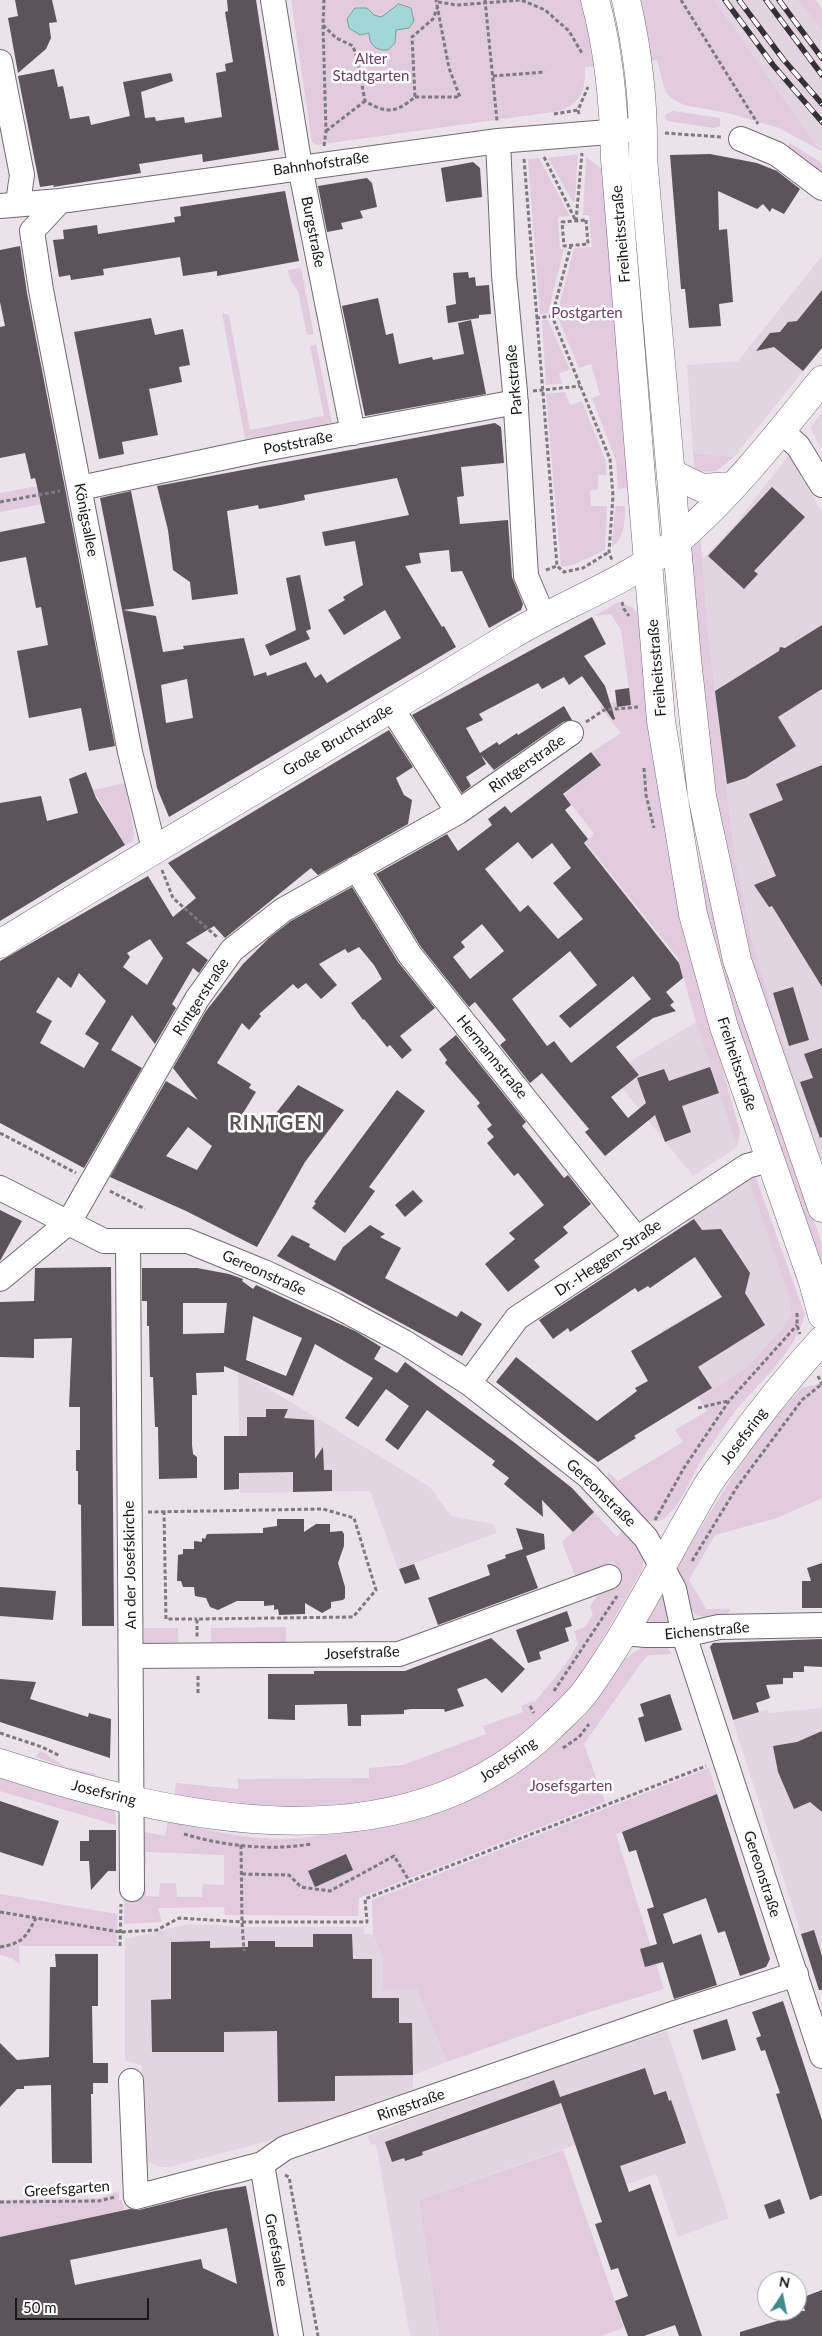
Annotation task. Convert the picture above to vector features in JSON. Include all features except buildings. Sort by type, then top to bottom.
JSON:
[{"type":"main road","name":"Freiheitsstraße","points":[[595,0],[609,78],[615,132],[615,159],[661,721],[694,914],[724,1027],[813,1282],[822,1316]]},
{"type":"main road","name":"Freiheitsstraße","points":[[626,0],[638,75],[650,131],[644,168],[687,659],[702,796],[735,950],[822,1208]]},
{"type":"main road","name":"Große Bruchstraße","points":[[0,944],[154,849],[392,708],[542,616],[649,562],[677,540],[732,486],[781,431],[822,380]]},
{"type":"main road","points":[[671,473],[702,488],[732,486]]},
{"type":"main road","name":"Josefsring","points":[[0,1763],[45,1778],[131,1800],[204,1815],[268,1821],[333,1819],[402,1809],[458,1791],[504,1766],[533,1745],[585,1692],[623,1633],[668,1577],[708,1485],[759,1416],[822,1340]]},
{"type":"street","name":"Burgstraße","points":[[273,0],[300,167],[354,433]]},
{"type":"street","points":[[0,62],[22,175],[9,204]]},
{"type":"street","name":"Bahnhofstraße","points":[[9,204],[60,201],[498,141],[581,133],[650,131]]},
{"type":"street","points":[[741,139],[777,154],[822,188]]},
{"type":"street","name":"Parkstraße","points":[[498,141],[504,275],[516,397],[526,576],[542,616]]},
{"type":"street","name":"Königsallee","points":[[60,201],[32,231],[130,752],[154,849]]},
{"type":"street","name":"Poststraße","points":[[80,488],[354,433],[516,397]]},
{"type":"street","points":[[781,431],[798,446],[822,485]]},
{"type":"street","points":[[392,708],[458,812]]},
{"type":"street","name":"Rintgerstraße","points":[[0,1279],[68,1222],[197,999],[232,950],[284,910],[458,812],[571,733]]},
{"type":"street","name":"Hermannstraße","points":[[356,868],[410,955],[637,1239]]},
{"type":"street","name":"Dr.-Heggen-Straße","points":[[469,1383],[517,1318],[746,1166],[769,1160]]},
{"type":"street","name":"Gereonstraße","points":[[0,1188],[104,1241],[188,1241],[335,1305],[404,1342],[469,1383],[588,1476],[646,1538],[668,1577],[684,1635],[822,2056]]},
{"type":"street","name":"An der Josefskirche","points":[[128,1242],[132,1888]]},
{"type":"street","name":"Josefstraße","points":[[131,1656],[399,1654],[616,1583]]},
{"type":"street","name":"Eichenstraße","points":[[623,1633],[684,1635],[719,1626],[822,1625]]},
{"type":"street","name":"Ringstraße","points":[[136,2197],[262,2164],[285,2148],[675,2013],[796,1974]]},
{"type":"street","points":[[131,2081],[136,2197]]},
{"type":"street","name":"Greefsallee","points":[[262,2164],[291,2336]]},
{"type":"path","points":[[324,0],[322,25],[326,131],[324,148],[326,164]]},
{"type":"path","points":[[437,3],[457,5],[521,0],[545,10],[569,31],[586,61]]},
{"type":"path","points":[[680,0],[777,154]]},
{"type":"path","points":[[486,2],[498,141]]},
{"type":"path","points":[[322,25],[336,38],[353,46],[365,101],[378,109],[394,111],[415,97],[460,97],[449,68],[437,3]]},
{"type":"path","points":[[415,97],[412,37],[433,19],[437,3]]},
{"type":"path","points":[[493,76],[546,72]]},
{"type":"path","points":[[576,221],[582,163],[578,110],[591,80]]},
{"type":"path","points":[[326,131],[365,101]]},
{"type":"path","points":[[650,131],[741,139]]},
{"type":"path","points":[[542,154],[576,221]]},
{"type":"path","points":[[524,156],[557,566],[564,572],[583,568],[609,552]]},
{"type":"path","points":[[586,220],[588,244],[564,246],[562,222],[576,221],[586,220]]},
{"type":"path","points":[[571,245],[552,316],[610,459],[613,496],[609,552],[618,578]]},
{"type":"path","points":[[536,318],[552,316]]},
{"type":"path","points":[[516,397],[542,390],[580,386]]},
{"type":"path","points":[[0,502],[80,488]]},
{"type":"path","points":[[571,733],[604,710],[640,707]]},
{"type":"path","points":[[154,849],[173,898],[232,950]]},
{"type":"path","points":[[646,1538],[684,1468],[729,1401],[797,1325]]},
{"type":"path","points":[[668,1577],[802,1400],[822,1384]]},
{"type":"path","points":[[698,1408],[729,1401]]},
{"type":"path","points":[[129,1512],[323,1509],[354,1518],[376,1590],[353,1617],[166,1618],[164,1512]]},
{"type":"path","points":[[550,1696],[616,1583]]},
{"type":"path","points":[[197,1619],[198,1692]]},
{"type":"path","points":[[530,1706],[534,1714]]},
{"type":"path","points":[[527,1720],[540,1708]]},
{"type":"path","points":[[557,1752],[579,1737],[590,1722]]},
{"type":"path","points":[[0,1733],[42,1747],[64,1758]]},
{"type":"path","points":[[0,1912],[120,1932],[158,1930],[179,1918],[242,1922],[367,1922],[365,1899],[713,1764]]},
{"type":"path","points":[[177,1832],[201,1839],[241,1845],[286,1848],[313,1843]]},
{"type":"path","points":[[241,1845],[244,1951]]},
{"type":"path","points":[[242,1874],[288,1875],[301,1887],[330,1891],[394,1856],[410,1882]]},
{"type":"path","points":[[120,1946],[121,1888],[132,1888]]},
{"type":"path","points":[[0,1947],[17,1944],[28,1933],[36,1918]]},
{"type":"path","points":[[262,2164],[289,2177],[318,2336]]},
{"type":"path","name":"Greefsgarten","points":[[0,2202],[99,2201],[117,2196],[136,2197]]},
{"type":"shaded area","points":[[714,0],[797,0],[822,30],[822,152]]},
{"type":"shaded area","points":[[822,256],[822,348],[734,457],[693,453],[687,365],[738,361]]},
{"type":"shaded area","points":[[822,412],[822,449],[810,428]]},
{"type":"shaded area","points":[[789,455],[822,512],[822,1168],[808,1129],[811,1127],[777,1026],[752,940],[741,891],[735,860],[708,632],[702,560],[737,522]]},
{"type":"shaded area","points":[[696,1022],[737,1147],[693,1176],[622,1088],[639,1075],[629,1062]]},
{"type":"shaded area","points":[[747,1176],[788,1294],[791,1313],[782,1329],[746,1368],[699,1398],[661,1331],[733,1290],[685,1218]]},
{"type":"shaded area","points":[[238,1372],[261,1384],[430,1487],[451,1516],[493,1524],[497,1533],[398,1569],[370,1491],[240,1493]]},
{"type":"shaded area","points":[[822,1708],[822,1961],[811,1965],[733,1721],[767,1709],[769,1713]]},
{"type":"shaded area","points":[[188,1924],[252,1927],[364,1927],[364,1934],[373,1934],[383,1958],[383,1989],[417,1989],[447,2062],[413,2075],[413,2089],[276,2139],[169,2167],[152,2164],[146,2158],[143,2150],[142,2065],[125,2061],[125,1939]]},
{"type":"shaded area","points":[[667,2031],[729,2218],[678,2237],[656,2174],[593,2197],[575,2145],[419,2200],[439,2336],[410,2336],[376,2144],[371,2145],[367,2136],[550,2068]]},
{"type":"green space","name":"Alter Stadtgarten","points":[[291,0],[583,0],[594,66],[585,67],[583,89],[578,99],[560,111],[316,145],[312,142]]},
{"type":"green space","points":[[636,0],[714,0],[821,151],[779,128],[728,113],[684,105],[671,98],[665,91],[657,60],[646,61]]},
{"type":"green space","points":[[797,0],[816,0],[822,9],[822,30]]},
{"type":"green space","points":[[673,111],[720,118],[720,126],[714,128],[667,121],[666,114]]},
{"type":"green space","points":[[790,143],[822,163],[822,174],[785,151]]},
{"type":"green space","points":[[578,154],[575,202],[573,202],[548,158]]},
{"type":"green space","name":"Postgarten","points":[[586,157],[602,169],[602,183],[608,205],[630,488],[618,489],[616,461],[592,398],[600,395],[591,364],[579,368],[557,315],[574,248],[592,247],[589,215],[583,215]]},
{"type":"green space","points":[[539,158],[570,216],[558,217],[560,249],[564,249],[548,313],[540,314],[528,159]]},
{"type":"green space","points":[[301,268],[314,334],[307,335],[298,291],[291,281],[288,270]]},
{"type":"green space","points":[[222,313],[229,315],[250,430],[324,416],[310,346],[316,344],[332,423],[245,439]]},
{"type":"green space","points":[[542,320],[548,320],[570,370],[559,373],[562,384],[546,385]]},
{"type":"green space","points":[[565,392],[570,405],[582,401],[606,462],[606,475],[598,475],[598,490],[590,490],[591,506],[607,506],[605,550],[573,565],[561,567],[546,394]]},
{"type":"green space","points":[[693,453],[734,457],[716,471],[695,472]]},
{"type":"green space","points":[[65,481],[69,499],[0,512],[0,493]]},
{"type":"green space","points":[[615,506],[625,506],[625,517],[622,534],[612,547]]},
{"type":"green space","points":[[700,533],[708,632],[735,860],[752,940],[777,1026],[811,1127],[808,1129],[757,995],[712,802],[688,549]]},
{"type":"green space","points":[[618,602],[633,608],[639,616],[666,842],[703,998],[740,1132],[737,1147],[696,1022],[678,958],[585,842],[594,834],[564,795],[601,765],[592,752],[621,733],[600,707],[602,704],[616,702],[617,707],[631,705],[621,630],[611,614],[594,616]]},
{"type":"green space","points":[[673,706],[689,823],[752,1042],[822,1244],[822,1266],[735,1022],[683,824]]},
{"type":"green space","points":[[125,783],[134,833],[133,841],[125,845],[93,790]]},
{"type":"green space","points":[[747,1176],[756,1178],[805,1315],[800,1329],[785,1354],[736,1410],[701,1461],[678,1504],[665,1518],[647,1521],[606,1482],[608,1472],[618,1481],[683,1442],[675,1430],[707,1411],[699,1398],[746,1368],[782,1329],[791,1314],[788,1294]]},
{"type":"green space","points":[[818,1384],[822,1386],[822,1498],[777,1518],[715,1535],[689,1580],[706,1609],[731,1609],[724,1618],[709,1619],[696,1615],[688,1605],[677,1574],[679,1563],[729,1482],[763,1432],[801,1388]]},
{"type":"green space","points":[[594,1512],[617,1537],[624,1527],[638,1542],[644,1558],[641,1572],[577,1682],[501,1759],[394,1802],[286,1814],[174,1797],[176,1783],[238,1789],[238,1779],[369,1778],[369,1768],[403,1765],[486,1734],[483,1726],[523,1712],[521,1706],[533,1701],[534,1703],[565,1665],[578,1644],[574,1631],[585,1627],[593,1614],[590,1607],[603,1585],[619,1579],[613,1562],[575,1576],[562,1542]]},
{"type":"green space","points":[[660,1596],[663,1596],[674,1626],[644,1624]]},
{"type":"green space","points":[[286,1627],[286,1642],[211,1642],[211,1628]]},
{"type":"green space","points":[[144,1628],[178,1628],[178,1642],[144,1643]]},
{"type":"green space","name":"Josefsgarten","points":[[652,1645],[668,1648],[672,1654],[649,1655],[641,1663],[584,1744],[605,1802],[359,1898],[358,1916],[225,1915],[224,1907],[158,1908],[162,1922],[124,1924],[124,1896],[140,1882],[145,1882],[146,1896],[159,1897],[160,1883],[176,1883],[177,1897],[202,1897],[203,1884],[224,1885],[224,1855],[146,1852],[146,1865],[140,1865],[141,1831],[165,1836],[168,1821],[238,1835],[274,1839],[309,1837],[346,1827],[578,1722],[585,1715],[605,1683],[621,1663],[640,1649]]},
{"type":"green space","points":[[40,1750],[66,1767],[96,1774],[95,1778],[36,1757]]},
{"type":"green space","points":[[709,1768],[717,1794],[616,1834],[664,1989],[574,2017],[447,2062],[417,1989],[383,1989],[383,1958],[373,1934],[372,1900]]},
{"type":"green space","points":[[0,1772],[108,1806],[115,1812],[116,1825],[0,1791]]},
{"type":"green space","points":[[0,1894],[117,1914],[117,1946],[19,1946],[20,1965],[12,1958],[0,1955]]},
{"type":"green space","points":[[563,2150],[624,2328],[600,2336],[439,2336],[419,2200]]},
{"type":"green space","points":[[119,2191],[119,2200],[122,2200],[124,2210],[0,2237],[0,2200],[100,2198]]},
{"type":"water","points":[[399,4],[411,8],[414,21],[409,28],[396,30],[395,43],[388,50],[374,46],[370,41],[369,33],[360,35],[349,28],[347,19],[355,8],[367,8],[374,15],[381,17]]},
{"type":"railway","points":[[725,0],[773,65],[822,122]]},
{"type":"railway","points":[[739,0],[783,59],[822,104]]},
{"type":"railway","points":[[766,0],[822,75]]},
{"type":"railway","points":[[779,0],[822,58]]},
{"type":"district","name":"RINTGEN","points":[[276,1124]]}]
